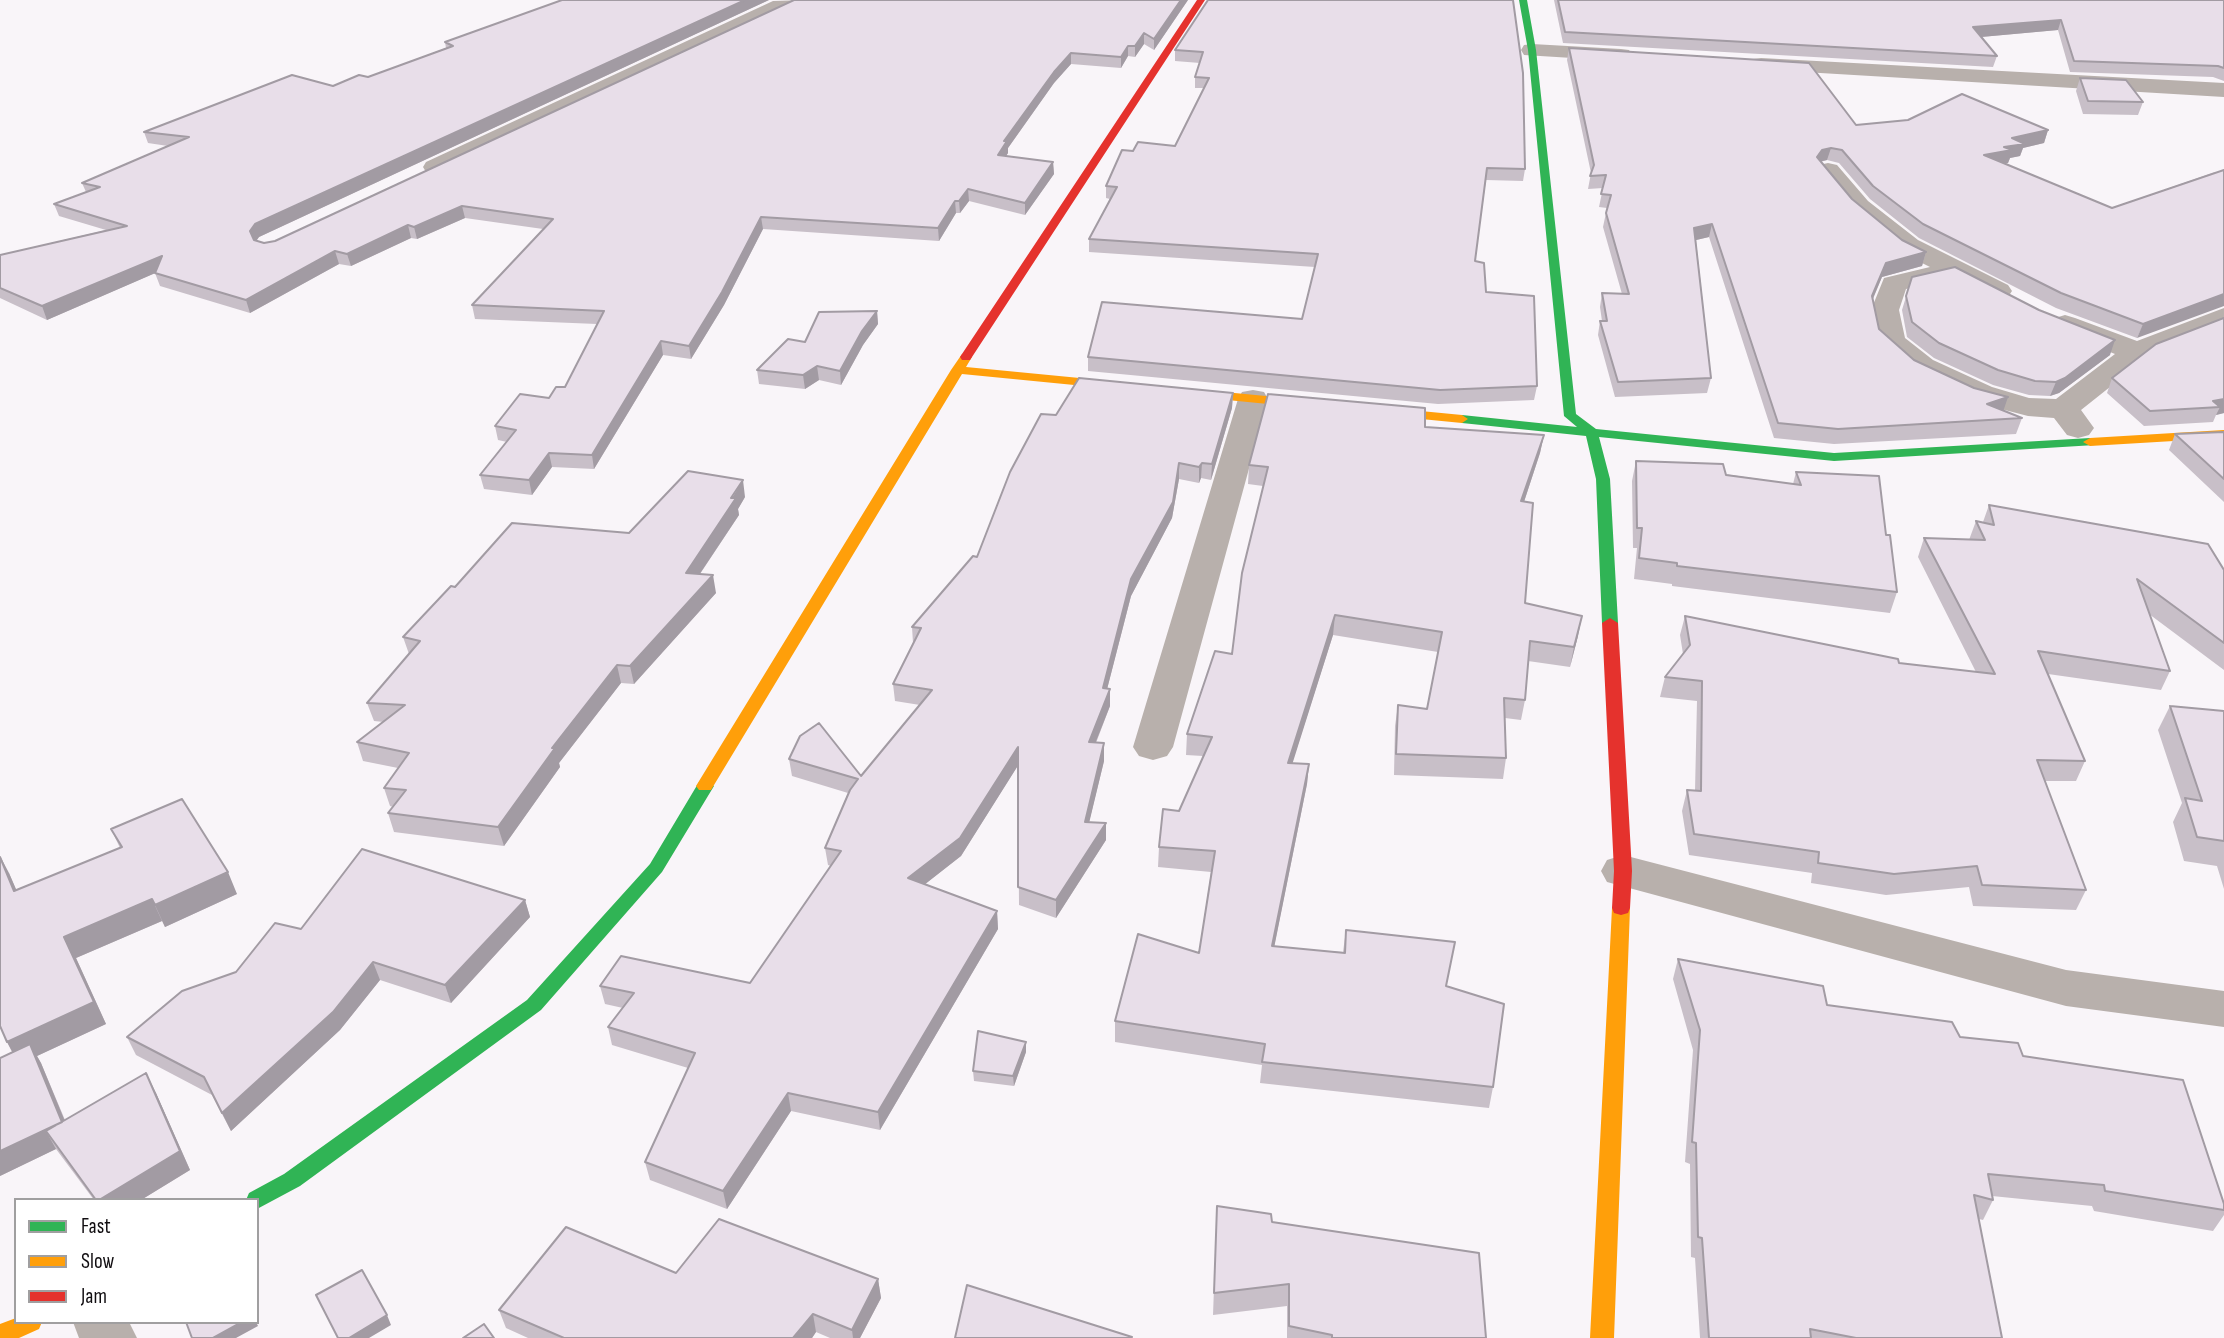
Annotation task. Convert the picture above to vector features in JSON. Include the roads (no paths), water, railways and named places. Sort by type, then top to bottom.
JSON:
[{"type":"street","points":[[415,176],[795,0]]},
{"type":"street","points":[[259,1199],[292,1180],[534,1004],[656,867],[957,370],[1201,0]]},
{"type":"street","points":[[1523,0],[1532,50],[1570,416],[1591,431],[1603,479],[1623,871],[1602,1338]]},
{"type":"street","points":[[1532,50],[1643,57]]},
{"type":"street","points":[[1740,63],[2224,90]]},
{"type":"street","points":[[1828,170],[1859,205],[1909,246],[2034,310],[2116,345],[2139,350]]},
{"type":"street","points":[[1955,268],[1894,284],[1885,310],[1891,341],[1922,366],[1982,394],[2028,407],[2063,409],[2139,350],[2224,317]]},
{"type":"street","points":[[957,370],[1834,457],[2224,433]]},
{"type":"street","points":[[1153,747],[1252,398]]},
{"type":"street","points":[[2063,409],[2087,441]]},
{"type":"street","points":[[1623,871],[2066,989],[2224,1009]]},
{"type":"street","points":[[0,1335],[26,1324]]}]
